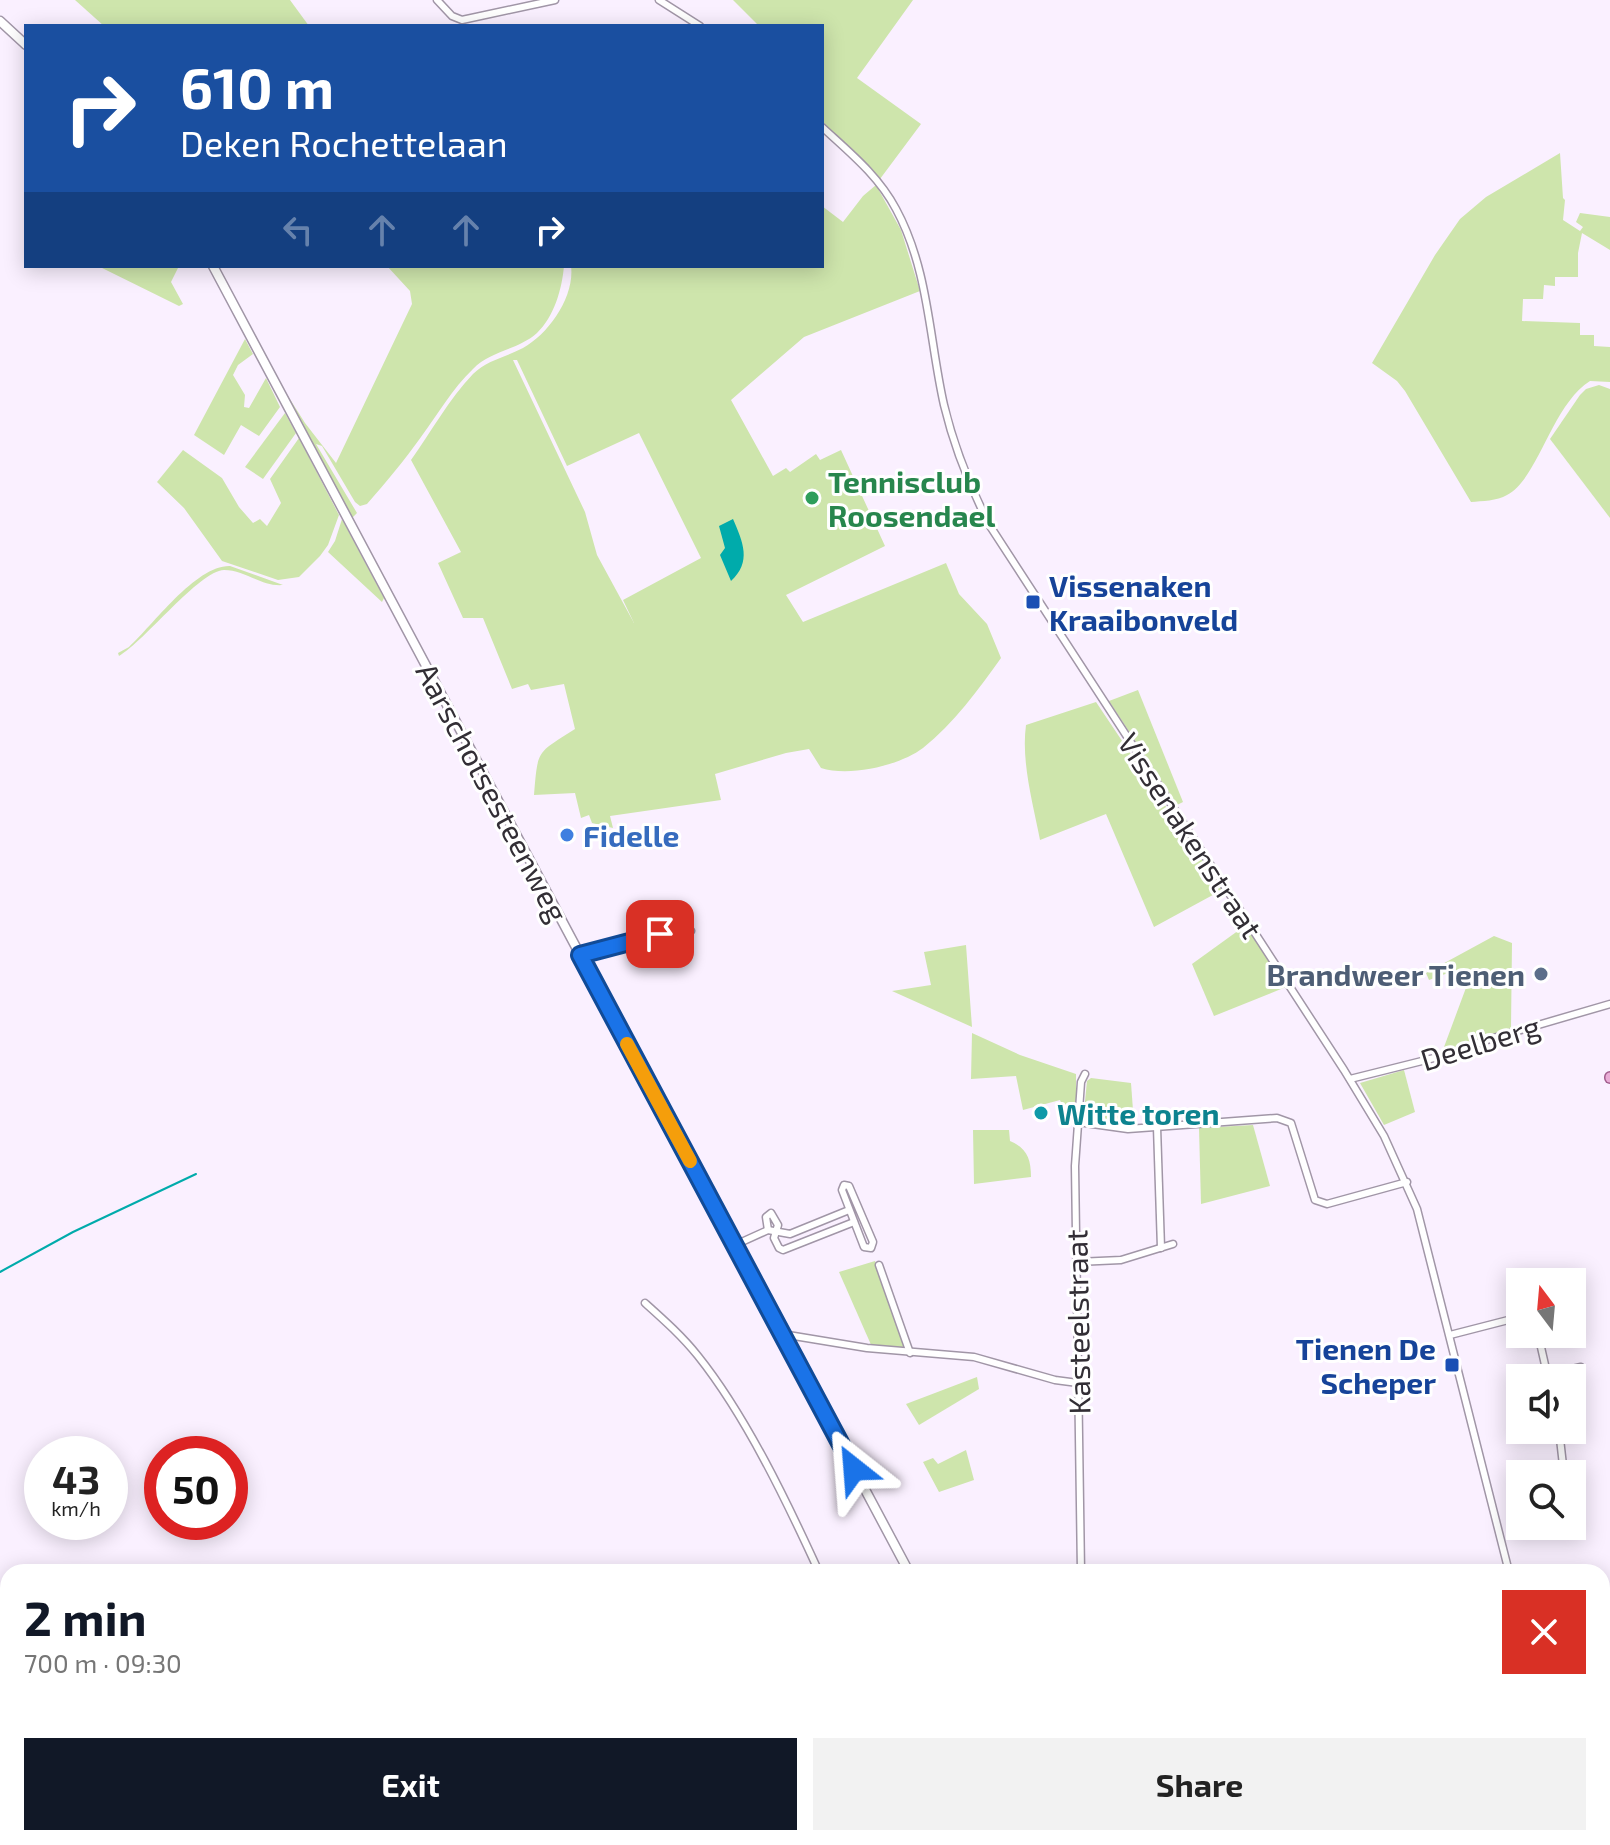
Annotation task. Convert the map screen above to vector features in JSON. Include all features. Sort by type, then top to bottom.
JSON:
[{"type":"main road","points":[[0,21],[24,43]]},
{"type":"main road","name":"Aarschotsesteenweg","points":[[214,268],[905,1564]]},
{"type":"street","points":[[437,0],[452,16],[462,20],[555,0]]},
{"type":"street","points":[[659,0],[697,24]]},
{"type":"street","name":"Vissenakenstraat","points":[[824,129],[874,177],[896,208],[910,239],[921,272],[950,428],[966,475],[990,526],[1350,1079],[1407,1182],[1424,1233],[1507,1564]]},
{"type":"street","points":[[580,955],[672,931],[691,931]]},
{"type":"street","name":"Deelberg","points":[[1350,1079],[1450,1054],[1610,1004]]},
{"type":"street","name":"Kasteelstraat","points":[[1081,1564],[1075,1166],[1081,1082],[1085,1074]]},
{"type":"street","points":[[1285,1120],[1286,1110]]},
{"type":"street","points":[[1078,1122],[1128,1129],[1277,1118],[1291,1123],[1315,1200],[1320,1203],[1327,1204],[1407,1182]]},
{"type":"street","points":[[1157,1127],[1161,1248]]},
{"type":"street","points":[[844,1185],[849,1186],[862,1215],[873,1242],[871,1248],[864,1247],[849,1210],[842,1190],[844,1185]]},
{"type":"street","points":[[735,1245],[771,1230],[790,1234],[849,1210]]},
{"type":"street","points":[[771,1230],[779,1248],[783,1250],[854,1222]]},
{"type":"street","points":[[1077,1262],[1121,1260],[1173,1244]]},
{"type":"street","points":[[879,1265],[910,1353]]},
{"type":"street","points":[[645,1303],[683,1338],[737,1414],[815,1564]]},
{"type":"street","points":[[1450,1335],[1506,1321]]},
{"type":"street","points":[[782,1334],[867,1348],[974,1357],[1055,1380],[1078,1383]]},
{"type":"green space","points":[[75,0],[290,0],[308,24],[102,24]]},
{"type":"green space","points":[[733,0],[913,0],[857,78],[921,124],[880,179],[824,123],[824,24],[757,24]]},
{"type":"green space","points":[[1560,153],[1565,200],[1563,220],[1580,231],[1583,227],[1576,222],[1580,213],[1610,217],[1610,250],[1582,233],[1578,277],[1555,277],[1555,286],[1544,285],[1543,299],[1523,299],[1522,321],[1580,323],[1580,335],[1594,335],[1594,346],[1610,347],[1610,382],[1590,381],[1577,392],[1518,486],[1499,498],[1471,502],[1405,391],[1397,381],[1372,363],[1435,255],[1460,219],[1486,197]]},
{"type":"green space","points":[[876,185],[901,230],[920,291],[804,337],[731,400],[773,476],[786,468],[790,472],[816,454],[820,460],[841,450],[885,546],[786,595],[803,622],[946,563],[959,594],[987,624],[1001,658],[945,728],[923,748],[901,760],[874,768],[845,771],[821,768],[809,749],[786,753],[715,774],[721,800],[610,816],[613,828],[592,823],[589,815],[581,818],[575,793],[534,795],[541,754],[575,729],[564,684],[531,690],[528,684],[512,689],[483,618],[463,618],[438,563],[461,552],[411,460],[448,405],[478,369],[533,342],[551,324],[569,290],[571,268],[824,268],[824,208],[843,222]],"holes":[[[513,360],[517,360],[567,466],[639,433],[701,558],[623,600],[634,623],[597,555],[585,512]]]},
{"type":"green space","points":[[102,268],[178,268],[171,282],[183,304],[179,306]]},
{"type":"green space","points":[[389,268],[564,268],[556,302],[543,326],[529,339],[480,363],[465,377],[367,504],[360,506],[355,502],[322,446],[316,444],[357,513],[352,518],[281,385],[336,463],[412,304],[410,291]]},
{"type":"green space","points":[[245,339],[253,354],[238,365],[233,375],[245,395],[244,407],[249,408],[266,378],[280,407],[259,436],[241,425],[224,455],[194,435]]},
{"type":"green space","points":[[1599,385],[1610,389],[1610,518],[1550,439],[1580,395],[1586,389]]},
{"type":"green space","points":[[285,413],[296,433],[263,479],[245,467]]},
{"type":"green space","points":[[299,438],[339,515],[328,545],[299,577],[278,580],[222,561],[184,508],[157,482],[183,450],[222,478],[239,507],[253,523],[260,519],[267,526],[281,503],[270,479]]},
{"type":"green space","points":[[342,519],[384,598],[382,602],[328,552]]},
{"type":"green space","points":[[230,566],[283,585],[268,584],[232,571],[213,573],[119,656],[118,653],[129,647],[189,585],[217,568]]},
{"type":"green space","points":[[1138,690],[1183,802],[1177,805],[1109,701]]},
{"type":"green space","points":[[1096,702],[1222,890],[1154,927],[1106,814],[1040,840],[1026,768],[1026,725]]},
{"type":"green space","points":[[1246,925],[1286,987],[1214,1016],[1192,964]]},
{"type":"green space","points":[[1494,936],[1512,943],[1511,1028],[1447,1050],[1444,1047],[1470,977],[1448,973],[1429,980],[1426,973]]},
{"type":"green space","points":[[966,945],[972,1027],[892,991],[931,985],[924,952]]},
{"type":"green space","points":[[972,1033],[1020,1055],[1076,1074],[1076,1111],[1066,1114],[1060,1100],[1023,1110],[1016,1076],[971,1079]]},
{"type":"green space","points":[[1404,1070],[1415,1112],[1384,1125],[1360,1083]]},
{"type":"green space","points":[[1091,1078],[1131,1083],[1134,1124],[1089,1117],[1084,1111],[1087,1081]]},
{"type":"green space","points":[[1253,1125],[1270,1186],[1201,1204],[1199,1128]]},
{"type":"green space","points":[[973,1130],[1009,1130],[1010,1141],[1027,1155],[1031,1177],[974,1184]]},
{"type":"green space","points":[[875,1261],[906,1350],[872,1347],[839,1272]]},
{"type":"green space","points":[[977,1377],[979,1389],[919,1425],[906,1404]]},
{"type":"green space","points":[[966,1450],[974,1480],[939,1492],[923,1462],[933,1458],[938,1464]]},
{"type":"water","points":[[733,519],[744,552],[742,567],[731,581],[720,555],[725,548],[719,526]]},
{"type":"waterway","points":[[0,1272],[73,1232],[196,1174]]},
{"type":"slow traffic","points":[[627,1044],[690,1161]]},
{"type":"place","name":"Tennisclub Roosendael","points":[[812,498]]},
{"type":"place","name":"Vissenaken Kraaibonveld","points":[[1033,602]]},
{"type":"place","name":"Fidelle","points":[[567,835]]},
{"type":"place","name":"Brandweer Tienen","points":[[1541,974]]},
{"type":"place","name":"Witte toren","points":[[1041,1113]]},
{"type":"place","name":"Tienen De Scheper","points":[[1452,1365]]},
{"type":"route","points":[[660,934],[580,955],[854,1469]]}]
